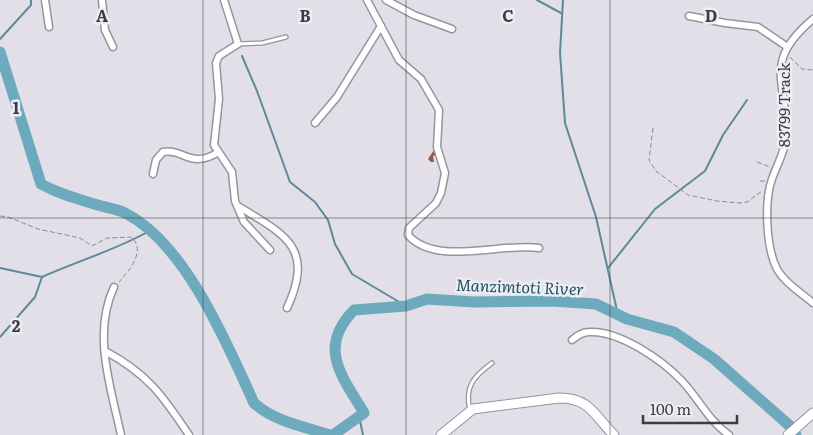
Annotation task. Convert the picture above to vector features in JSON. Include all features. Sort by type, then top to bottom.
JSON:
[{"type":"street","points":[[45,0],[49,27]]},
{"type":"street","points":[[102,0],[105,30],[112,47]]},
{"type":"street","points":[[224,0],[238,44],[223,53],[216,63],[218,99],[213,140],[217,153],[234,177],[234,193],[247,228],[270,250]]},
{"type":"street","points":[[367,0],[399,60],[421,79],[439,110],[436,142],[445,173],[441,193],[436,203],[409,228],[408,235],[439,250],[479,252],[523,246],[538,248]]},
{"type":"street","points":[[386,0],[414,15],[452,29]]},
{"type":"street","points":[[689,16],[758,27],[785,49]]},
{"type":"street","name":"83799 Track","points":[[813,18],[785,49],[780,85],[786,134],[779,166],[771,184],[767,226],[773,257],[778,269],[786,280],[813,303]]},
{"type":"street","points":[[315,124],[337,97],[381,26]]},
{"type":"street","points":[[153,174],[156,160],[166,151],[196,159],[217,153]]},
{"type":"street","points":[[238,206],[284,236],[296,254],[299,272],[294,293],[287,308]]},
{"type":"street","points":[[114,287],[104,322],[105,351],[108,377],[121,435]]},
{"type":"street","points":[[572,340],[588,332],[601,333],[616,337],[653,357],[683,382],[704,413],[729,435]]},
{"type":"street","points":[[105,351],[128,364],[148,379],[189,435]]},
{"type":"street","points":[[442,435],[470,410],[484,405],[571,398],[588,404],[614,435]]},
{"type":"street","points":[[790,433],[812,414]]},
{"type":"lane","points":[[238,44],[262,43],[286,38]]},
{"type":"lane","points":[[470,410],[468,391],[470,384],[480,371],[492,363]]},
{"type":"path","points":[[785,49],[802,68],[813,70]]},
{"type":"path","points":[[653,128],[650,160],[656,171],[688,194],[717,201],[747,202],[771,184]]},
{"type":"path","points":[[756,162],[770,167],[779,166]]},
{"type":"path","points":[[0,216],[8,217],[38,229],[80,238],[92,246],[107,238],[131,237],[134,240],[137,251],[134,264],[114,287]]},
{"type":"building","points":[[434,150],[437,155],[433,156],[434,162],[431,162],[428,159]]},
{"type":"waterway","points":[[0,39],[31,5],[31,0]]},
{"type":"waterway","points":[[537,0],[561,13]]},
{"type":"waterway","points":[[563,0],[560,53],[565,123],[596,217],[618,315]]},
{"type":"waterway","name":"Manzimtoti River","points":[[0,52],[41,184],[69,196],[124,212],[148,229],[168,248],[202,298],[218,325],[254,403],[280,419],[330,435]]},
{"type":"waterway","points":[[242,56],[257,91],[290,182],[315,202],[328,220],[335,244],[352,274],[406,306]]},
{"type":"waterway","points":[[608,268],[655,209],[705,171],[723,135],[747,100]]},
{"type":"waterway","points":[[0,337],[35,297],[42,277],[139,237],[151,230]]},
{"type":"waterway","points":[[0,268],[42,277]]},
{"type":"waterway","name":"Manzimtoti River","points":[[333,435],[364,413],[341,374],[337,362],[335,350],[337,337],[343,324],[354,310],[406,306],[427,299],[474,302],[552,301],[596,304],[627,319],[674,332],[714,359],[790,426],[796,435]]},
{"type":"waterway","points":[[359,416],[363,435]]}]
